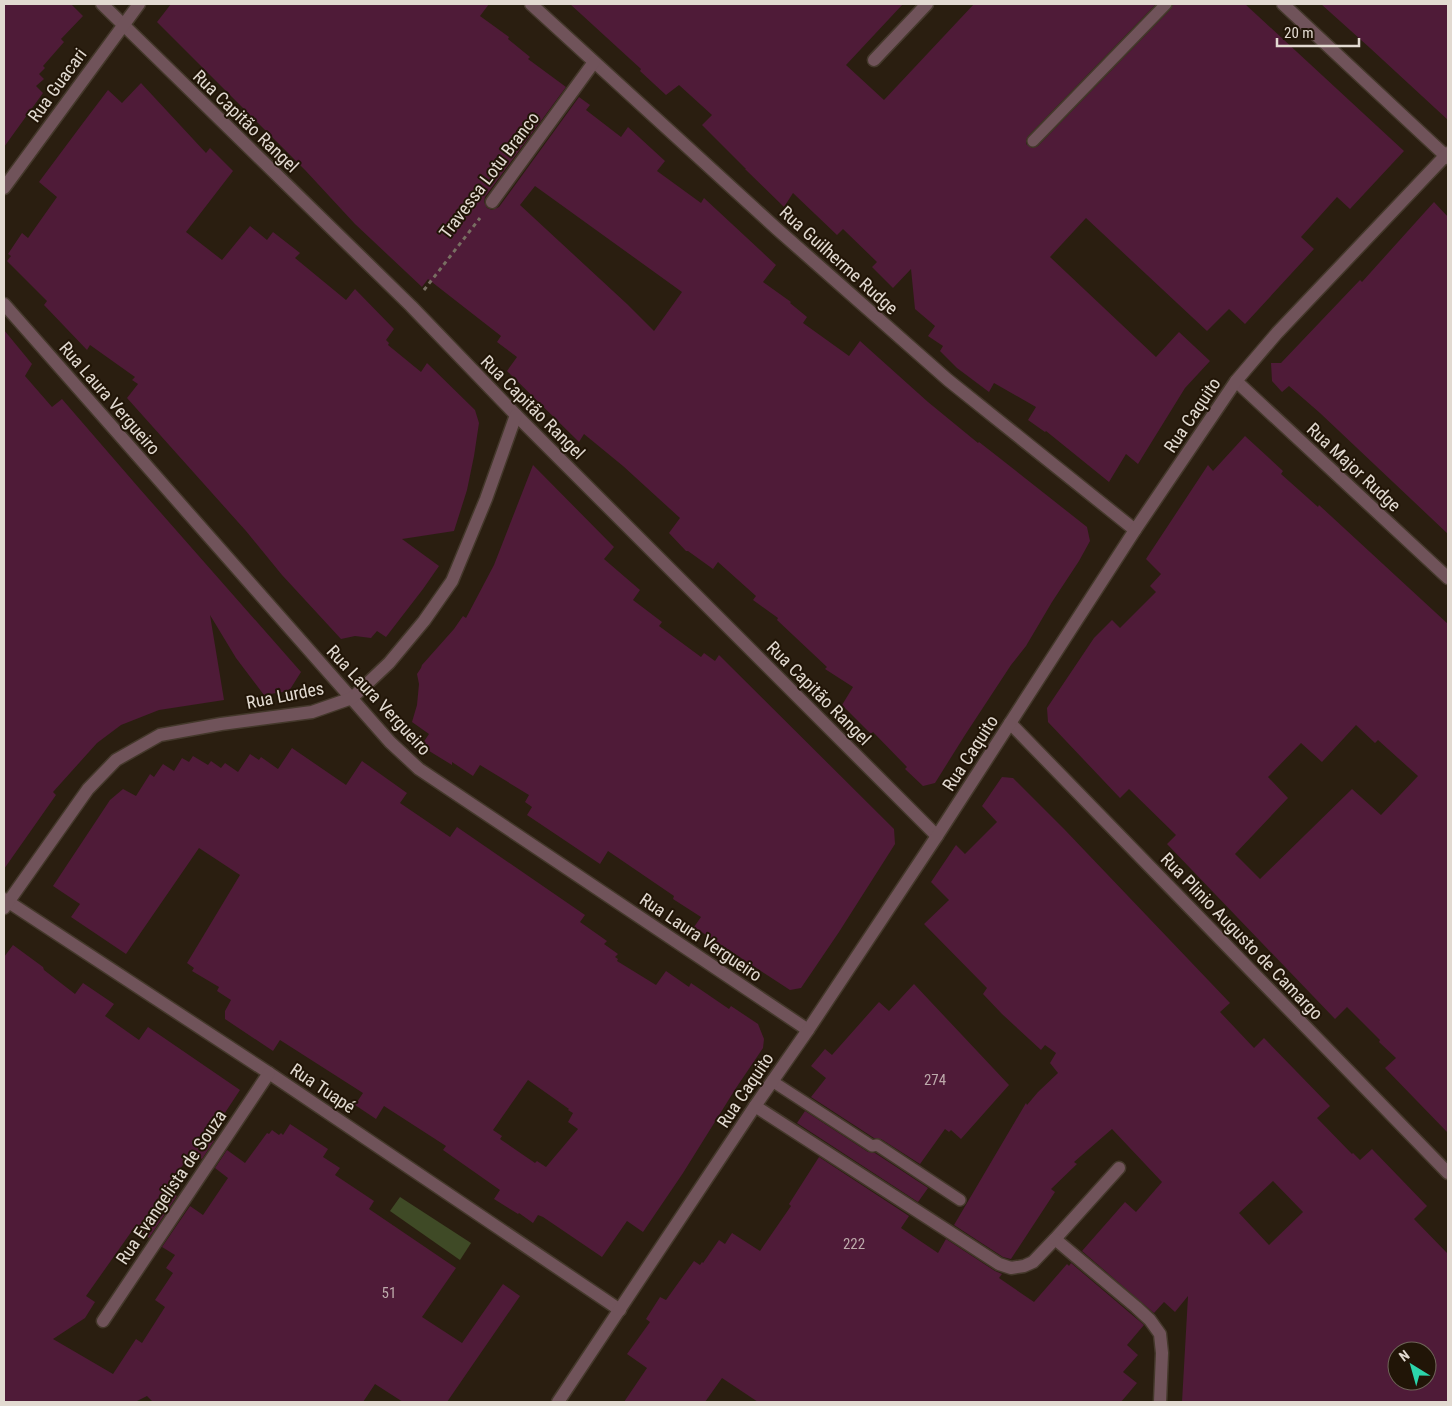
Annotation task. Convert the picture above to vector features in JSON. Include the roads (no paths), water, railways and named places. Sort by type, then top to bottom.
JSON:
[{"type":"street","name":"Rua Capitão Rangel","points":[[102,4],[411,306],[516,415],[937,836]]},
{"type":"street","name":"Rua Guacari","points":[[4,188],[139,4]]},
{"type":"street","name":"Rua Guilherme Rudge","points":[[531,4],[784,236],[948,380],[1135,530]]},
{"type":"street","points":[[874,60],[927,4]]},
{"type":"street","points":[[1282,4],[1447,156]]},
{"type":"street","name":"Travessa Lotu Branco","points":[[492,202],[594,62]]},
{"type":"street","name":"Rua Caquito","points":[[558,1402],[937,836],[1135,530],[1236,381],[1277,334],[1447,156]]},
{"type":"street","name":"Rua Laura Vergueiro","points":[[4,304],[390,742],[419,769],[808,1030]]},
{"type":"street","name":"Rua Major Rudge","points":[[1236,381],[1448,578]]},
{"type":"street","name":"Rua Lurdes","points":[[5,903],[88,789],[116,760],[160,736],[221,724],[312,712],[352,698],[389,663],[424,621],[452,581],[486,499],[516,415]]},
{"type":"street","name":"Rua Plinio Augusto de Camargo","points":[[1010,723],[1448,1173]]},
{"type":"street","name":"Rua Tuapé","points":[[5,903],[269,1074],[620,1310]]},
{"type":"street","name":"Rua Evangelista de Souza","points":[[103,1320],[269,1074]]},
{"type":"street","points":[[755,1106],[998,1264],[1011,1268],[1033,1262],[1119,1168]]},
{"type":"street","points":[[1056,1239],[1136,1307],[1150,1320],[1160,1334],[1162,1352],[1160,1402]]},
{"type":"lane","points":[[1033,141],[1166,4]]},
{"type":"lane","points":[[772,1081],[872,1146],[877,1144],[960,1200]]}]
